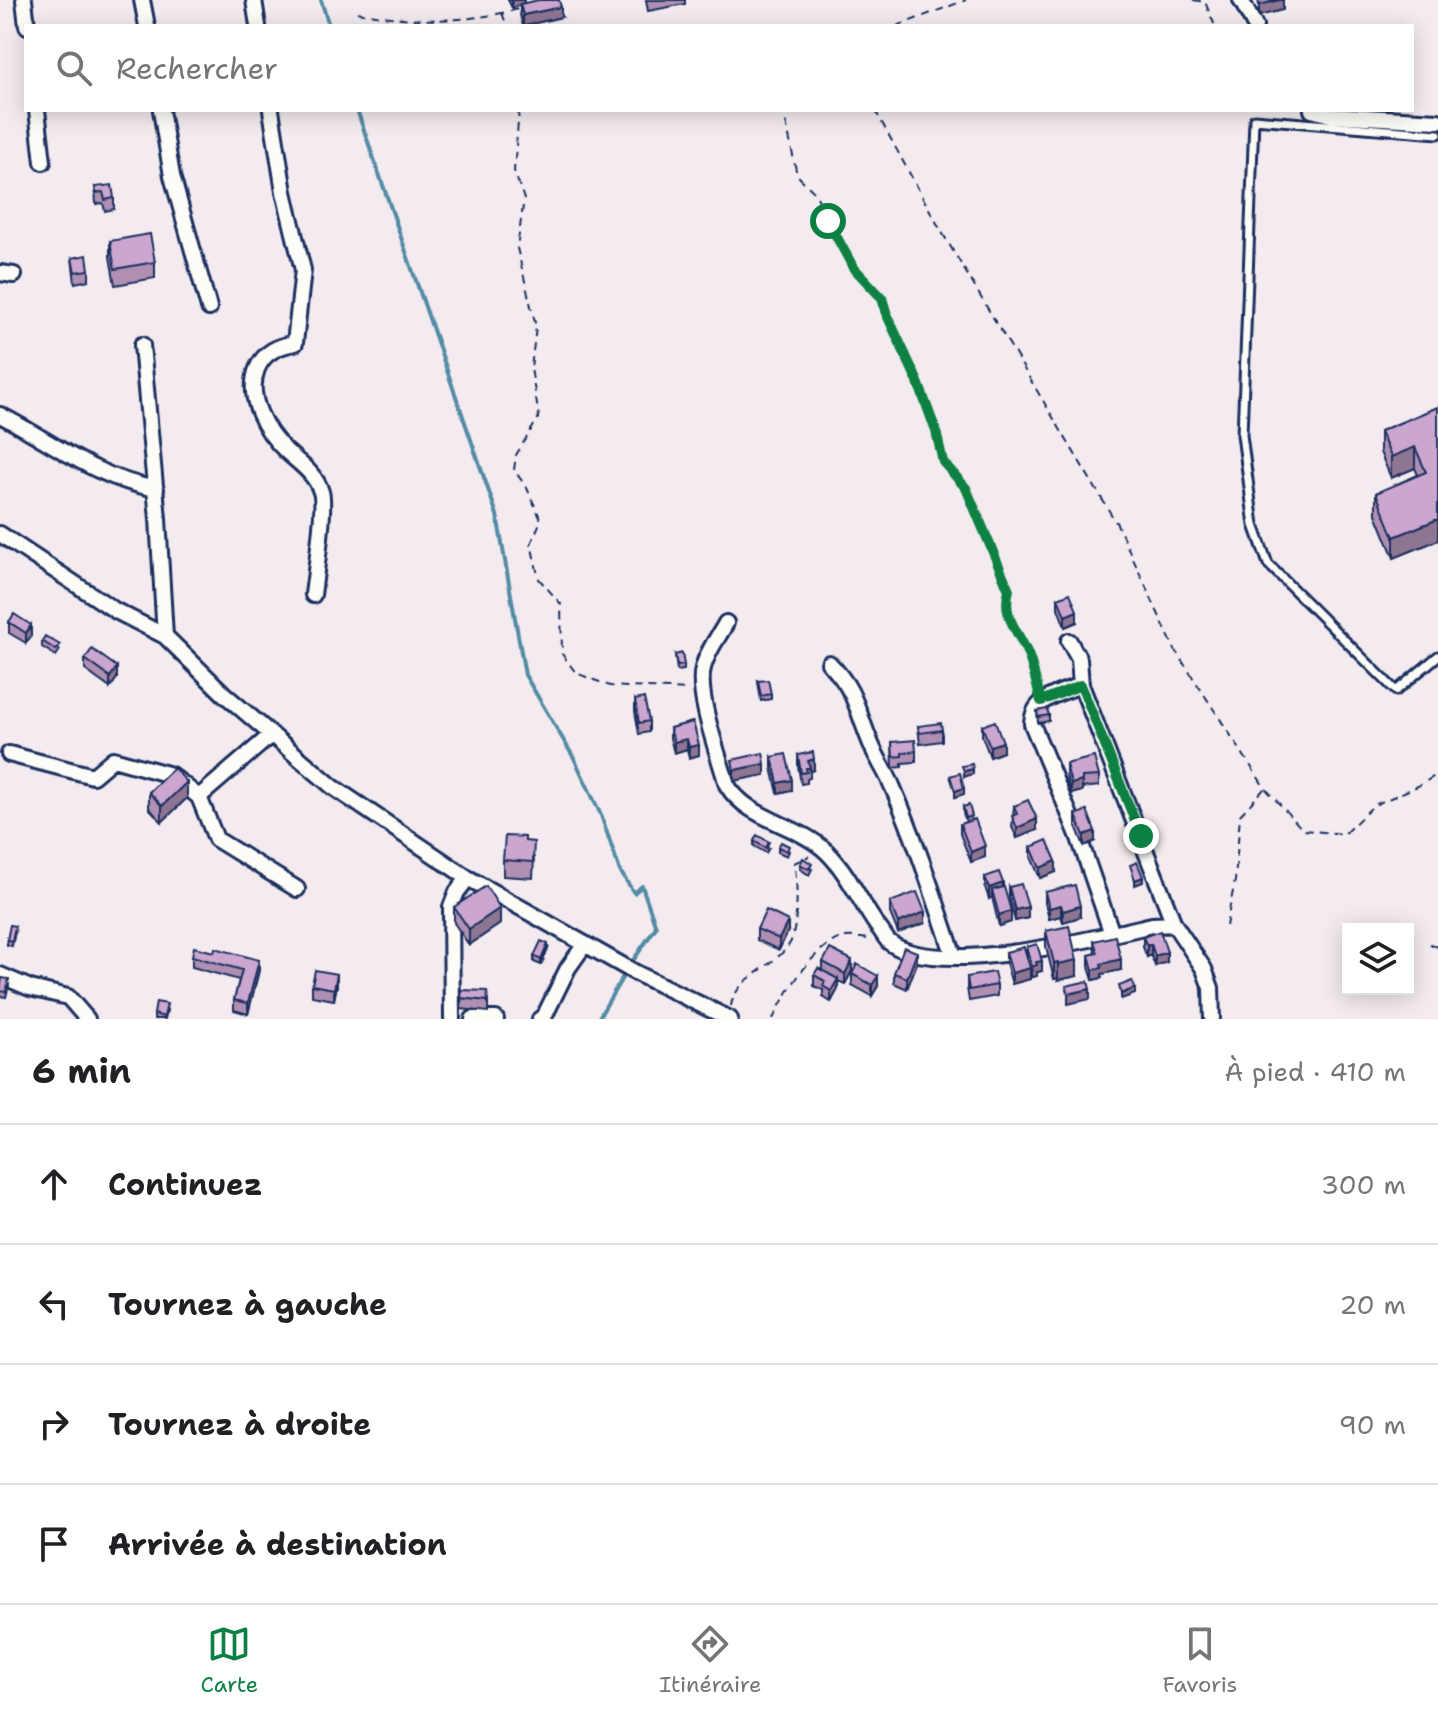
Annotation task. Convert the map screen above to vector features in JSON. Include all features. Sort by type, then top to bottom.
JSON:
[{"type":"street","points":[[24,0],[27,24]]},
{"type":"street","points":[[142,0],[147,24]]},
{"type":"street","points":[[254,0],[258,24]]},
{"type":"street","points":[[1241,0],[1254,24]]},
{"type":"street","points":[[37,112],[43,162]]},
{"type":"street","points":[[161,112],[172,176],[209,308]]},
{"type":"street","points":[[271,112],[284,192],[303,270],[295,343],[282,345],[261,360],[253,379],[265,424],[283,448],[312,475],[322,494],[313,595]]},
{"type":"street","points":[[1320,112],[1438,121]]},
{"type":"street","points":[[142,345],[156,489],[165,636]]},
{"type":"street","points":[[0,415],[97,472],[156,489]]},
{"type":"street","points":[[0,534],[116,611],[165,636],[224,694],[333,787],[468,878],[636,973],[730,1019]]},
{"type":"street","points":[[726,623],[708,653],[701,690],[727,785],[733,796],[824,850],[846,874],[868,913],[889,941],[916,955],[993,956],[1152,925],[1174,924]]},
{"type":"street","points":[[1069,641],[1079,659],[1081,685],[1174,924],[1204,969],[1211,988],[1212,1019]]},
{"type":"street","points":[[829,663],[851,690],[862,715],[870,743],[893,788],[928,879],[954,956]]},
{"type":"street","points":[[1081,685],[1041,701],[1032,712],[1034,734],[1078,835],[1112,934]]},
{"type":"street","points":[[199,797],[271,735]]},
{"type":"street","points":[[9,754],[93,776],[113,759],[171,775],[199,797],[216,839],[297,889]]},
{"type":"street","points":[[452,1019],[451,907],[457,892],[468,878]]},
{"type":"street","points":[[542,1018],[568,968],[585,944]]},
{"type":"street","points":[[0,975],[30,988],[68,997],[87,1019]]},
{"type":"street","points":[[473,1019],[496,1019]]},
{"type":"lane","points":[[1438,134],[1254,119],[1242,435],[1254,525],[1268,564],[1396,691],[1438,656]]},
{"type":"path","points":[[902,24],[966,0]]},
{"type":"path","points":[[1193,0],[1205,2],[1214,24]]},
{"type":"path","points":[[357,12],[402,20],[457,20],[531,5]]},
{"type":"path","points":[[502,13],[506,24]]},
{"type":"path","points":[[519,112],[514,171],[524,199],[517,248],[536,327],[531,368],[539,417],[516,455],[514,470],[527,488],[541,520],[531,544],[539,579],[561,604],[562,654],[576,673],[610,686],[701,690]]},
{"type":"path","points":[[876,112],[940,229],[1117,524],[1175,650],[1265,788],[1303,830],[1344,834],[1374,805],[1438,774]]},
{"type":"path","points":[[786,122],[797,175],[815,193],[853,267],[882,298],[918,382],[936,431],[943,462],[966,488],[1009,590],[1005,603],[1014,630],[1029,655],[1041,701]]},
{"type":"path","points":[[1226,926],[1235,881],[1240,815],[1265,788]]},
{"type":"path","points":[[730,1019],[732,997],[753,976],[778,958],[792,941],[795,918],[794,863],[824,850]]},
{"type":"path","points":[[773,1019],[783,997],[814,956],[833,942],[846,937],[889,941]]},
{"type":"path","points":[[1430,944],[1438,947]]},
{"type":"building","points":[[559,0],[561,7],[523,15],[520,4]]},
{"type":"building","points":[[1258,0],[1279,0],[1259,5]]},
{"type":"building","points":[[112,185],[114,198],[105,200],[103,192],[96,193],[95,187]]},
{"type":"building","points":[[150,234],[155,262],[115,269],[110,241]]},
{"type":"building","points":[[87,255],[89,270],[75,272],[72,258]]},
{"type":"building","points":[[1438,407],[1438,519],[1394,537],[1376,493],[1426,472],[1415,447],[1391,457],[1380,431]]},
{"type":"building","points":[[1070,593],[1077,611],[1065,616],[1058,598]]},
{"type":"building","points":[[14,614],[31,625],[26,633],[9,622]]},
{"type":"building","points":[[45,636],[60,645],[56,650],[42,641]]},
{"type":"building","points":[[92,649],[117,667],[110,677],[85,659]]},
{"type":"building","points":[[682,653],[684,665],[677,666],[675,655]]},
{"type":"building","points":[[768,680],[771,694],[761,696],[758,681]]},
{"type":"building","points":[[644,698],[649,721],[639,723],[635,700]]},
{"type":"building","points":[[1047,709],[1049,715],[1038,717],[1037,711]]},
{"type":"building","points":[[995,721],[1003,742],[990,746],[982,726]]},
{"type":"building","points":[[693,722],[699,745],[689,747],[687,739],[674,742],[670,728]]},
{"type":"building","points":[[941,723],[942,730],[920,733],[918,726]]},
{"type":"building","points":[[915,740],[916,751],[893,757],[892,742]]},
{"type":"building","points":[[813,752],[814,759],[808,761],[810,768],[801,773],[798,755]]},
{"type":"building","points":[[763,753],[765,764],[734,770],[732,760]]},
{"type":"building","points":[[786,754],[792,780],[778,783],[772,757]]},
{"type":"building","points":[[1094,757],[1099,776],[1082,777],[1082,781],[1071,784],[1066,764]]},
{"type":"building","points":[[972,764],[973,769],[964,771],[962,766]]},
{"type":"building","points":[[174,768],[187,782],[162,806],[149,792]]},
{"type":"building","points":[[960,773],[964,788],[955,791],[950,776]]},
{"type":"building","points":[[1028,800],[1037,819],[1017,828],[1012,816],[1017,814],[1014,806]]},
{"type":"building","points":[[969,805],[972,816],[966,818],[963,807]]},
{"type":"building","points":[[1087,810],[1095,831],[1084,835],[1076,815]]},
{"type":"building","points":[[975,819],[985,846],[971,852],[960,824]]},
{"type":"building","points":[[757,835],[769,842],[766,848],[754,841]]},
{"type":"building","points":[[505,836],[525,837],[525,841],[534,842],[533,862],[503,860]]},
{"type":"building","points":[[1047,840],[1056,861],[1040,868],[1031,847]]},
{"type":"building","points":[[781,842],[789,846],[787,851],[778,847]]},
{"type":"building","points":[[803,858],[812,864],[809,869],[800,864]]},
{"type":"building","points":[[1137,862],[1143,877],[1135,880],[1130,865]]},
{"type":"building","points":[[999,872],[1003,883],[989,888],[985,877]]},
{"type":"building","points":[[1021,884],[1028,907],[1015,910],[1009,887]]},
{"type":"building","points":[[1075,885],[1080,906],[1063,911],[1061,905],[1049,908],[1045,892]]},
{"type":"building","points":[[486,886],[500,908],[469,929],[454,907]]},
{"type":"building","points":[[1004,887],[1011,911],[999,915],[992,890]]},
{"type":"building","points":[[917,892],[925,912],[898,923],[890,902]]},
{"type":"building","points":[[766,910],[788,921],[779,939],[757,929]]},
{"type":"building","points":[[10,925],[15,926],[12,941],[7,940]]},
{"type":"building","points":[[1069,926],[1077,960],[1054,963],[1046,931]]},
{"type":"building","points":[[1160,931],[1167,952],[1155,956],[1151,944],[1147,946],[1143,937]]},
{"type":"building","points":[[1115,936],[1121,959],[1101,964],[1102,968],[1093,970],[1089,955],[1098,953],[1094,941]]},
{"type":"building","points":[[541,941],[548,944],[541,960],[534,956]]},
{"type":"building","points":[[1037,944],[1042,961],[1032,967],[1027,947]]},
{"type":"building","points":[[194,947],[214,952],[215,948],[259,960],[248,1003],[234,1000],[242,970],[192,956]]},
{"type":"building","points":[[904,947],[917,952],[907,978],[894,973]]},
{"type":"building","points":[[1024,947],[1030,968],[1012,973],[1006,952]]},
{"type":"building","points":[[830,949],[852,960],[845,974],[823,962]]},
{"type":"building","points":[[857,964],[878,976],[872,985],[852,974]]},
{"type":"building","points":[[818,968],[838,979],[831,991],[823,986],[825,981],[814,975]]},
{"type":"building","points":[[315,970],[337,974],[334,989],[312,985]]},
{"type":"building","points":[[994,972],[997,985],[969,990],[967,977]]},
{"type":"building","points":[[2,978],[9,979],[6,992],[0,991]]},
{"type":"building","points":[[1088,981],[1090,989],[1068,994],[1066,986]]},
{"type":"building","points":[[1132,981],[1135,988],[1121,994],[1119,986]]},
{"type":"building","points":[[462,990],[487,991],[488,1001],[461,998]]},
{"type":"building","points":[[156,1002],[167,1004],[164,1017],[154,1014]]},
{"type":"waterway","points":[[321,0],[328,24]]},
{"type":"waterway","points":[[358,112],[497,515],[525,675],[574,758],[601,815],[620,871],[634,893],[642,886],[656,927],[630,965]]},
{"type":"waterway","points":[[598,1019],[625,973]]},
{"type":"route","points":[[828,221],[853,267],[882,298],[918,382],[936,431],[943,462],[966,488],[1009,590],[1005,603],[1014,630],[1029,655],[1041,701],[1081,685],[1141,836]]}]
